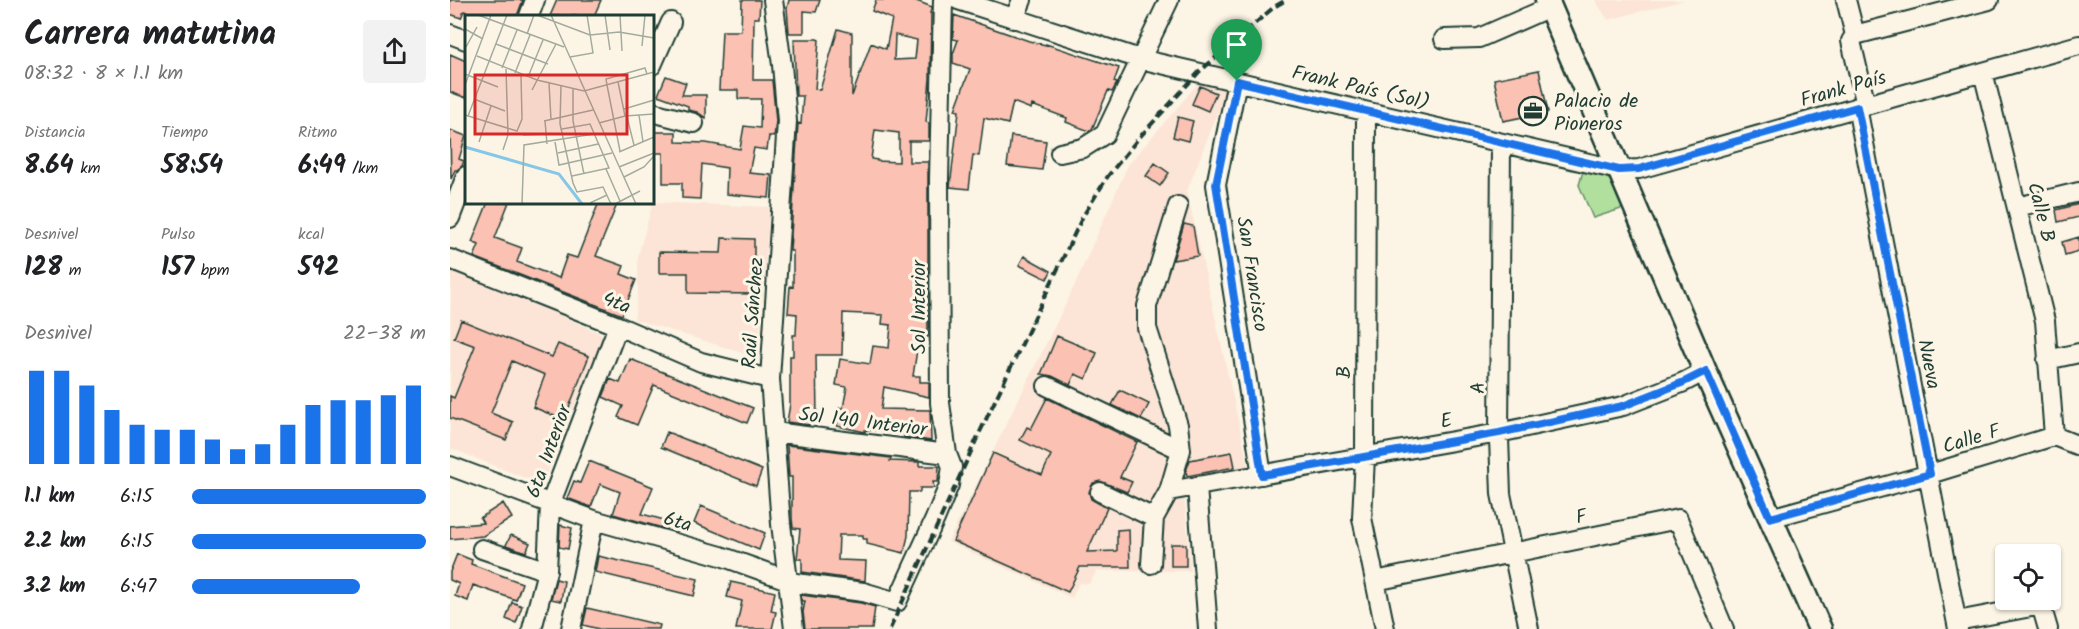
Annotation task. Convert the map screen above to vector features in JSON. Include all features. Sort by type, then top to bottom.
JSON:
[{"type":"main road","points":[[1548,3],[1820,629]]},
{"type":"street","points":[[529,15],[535,0]]},
{"type":"street","name":"Raúl Sánchez","points":[[773,0],[787,121],[770,379],[787,578],[794,629]]},
{"type":"street","name":"Sol Interior","points":[[897,602],[949,485],[952,467],[947,453],[940,404],[939,179],[943,0]]},
{"type":"street","name":"Frank País (Sol)","points":[[958,0],[1140,59],[1619,170]]},
{"type":"street","points":[[1014,19],[1022,0]]},
{"type":"street","points":[[1060,153],[1083,148],[1105,134],[1168,0]]},
{"type":"street","points":[[1846,0],[1855,35],[1989,0]]},
{"type":"street","points":[[1444,39],[1479,38],[1548,3]]},
{"type":"street","points":[[654,60],[671,22]]},
{"type":"street","points":[[450,34],[465,40]]},
{"type":"street","name":"Nueva","points":[[1855,35],[1851,40],[1862,106],[1957,625]]},
{"type":"street","name":"Frank País","points":[[1619,170],[1639,169],[2079,45]]},
{"type":"street","name":"Calle B","points":[[1983,72],[2018,207],[2044,321],[2054,436]]},
{"type":"street","name":"San Francisco","points":[[1237,81],[1216,184],[1262,475]]},
{"type":"street","name":"B","points":[[1366,112],[1365,457],[1362,518],[1385,629]]},
{"type":"street","points":[[654,113],[694,123]]},
{"type":"street","name":"A","points":[[1501,143],[1499,433],[1501,494],[1529,629]]},
{"type":"street","points":[[450,218],[465,179]]},
{"type":"street","points":[[2018,207],[2079,192]]},
{"type":"street","points":[[1178,206],[1152,286],[1147,306],[1147,328],[1178,424],[1184,489],[1208,629]]},
{"type":"street","name":"4ta","points":[[450,260],[618,326],[700,362],[770,379]]},
{"type":"street","name":"6ta Interior","points":[[532,629],[547,571],[550,505],[618,326]]},
{"type":"street","points":[[2047,360],[2079,353]]},
{"type":"street","name":"E","points":[[1184,489],[1499,433],[1623,406],[1706,371]]},
{"type":"street","points":[[1047,386],[1181,450]]},
{"type":"street","name":"Sol 140 Interior","points":[[774,432],[947,453]]},
{"type":"street","points":[[2054,436],[2078,448]]},
{"type":"street","name":"Calle F","points":[[1770,518],[1930,474],[2054,436]]},
{"type":"street","name":"6ta","points":[[450,466],[594,520],[721,556],[802,584],[863,592],[897,602]]},
{"type":"street","points":[[1151,564],[1154,518],[1184,489]]},
{"type":"street","points":[[1100,492],[1154,518]]},
{"type":"street","name":"F","points":[[1375,581],[1678,519],[1724,629]]},
{"type":"street","points":[[571,629],[594,520]]},
{"type":"street","points":[[482,549],[547,571]]},
{"type":"street","points":[[1957,625],[2041,605],[2048,629]]},
{"type":"shaded area","points":[[1595,0],[1685,0],[1608,20]]},
{"type":"shaded area","points":[[1200,81],[1227,89],[1187,191],[1249,469],[1183,482],[1191,571],[1097,571],[1089,584],[1079,583],[1072,598],[948,542],[1071,293],[1128,165]]},
{"type":"shaded area","points":[[654,202],[770,207],[758,358],[634,319],[638,292],[638,256]]},
{"type":"shaded area","points":[[451,266],[604,335],[542,485],[450,448]]},
{"type":"green space","points":[[1583,171],[1601,175],[1611,181],[1624,208],[1593,218],[1579,185]]},
{"type":"building","points":[[450,0],[523,0],[517,15],[475,15],[464,11],[461,18],[450,14]]},
{"type":"building","points":[[557,0],[601,0],[594,15],[550,15]]},
{"type":"building","points":[[742,0],[760,0],[759,18],[754,18],[753,80],[772,80],[776,121],[774,137],[769,136],[767,150],[754,148],[749,173],[771,175],[769,198],[726,194],[727,168],[702,164],[700,199],[682,198],[682,183],[663,183],[663,153],[655,153],[655,132],[676,132],[676,142],[706,143],[740,149],[744,126],[760,128],[761,99],[738,99],[738,90],[719,90],[722,31],[741,31]]},
{"type":"building","points":[[789,0],[820,0],[816,12],[804,11],[804,33],[789,33],[787,8]]},
{"type":"building","points":[[876,0],[914,0],[932,7],[926,122],[929,123],[929,141],[909,141],[909,162],[928,162],[928,337],[919,337],[913,376],[920,376],[920,382],[929,382],[929,397],[884,387],[881,409],[930,410],[931,441],[904,437],[904,431],[865,430],[865,432],[837,426],[839,408],[843,408],[847,387],[836,385],[840,359],[870,364],[873,346],[889,348],[891,325],[882,324],[883,315],[843,313],[842,355],[816,355],[817,417],[810,417],[809,425],[787,422],[790,404],[790,356],[793,356],[793,335],[796,335],[797,314],[788,313],[790,286],[793,287],[793,251],[790,251],[798,123],[801,124],[803,96],[796,96],[794,39],[819,40],[815,89],[820,90],[838,29],[852,33],[852,96],[871,43],[886,49],[892,19],[872,11]],"holes":[[[895,35],[917,40],[915,59],[894,60]],[[875,130],[899,133],[899,162],[871,159]]]},
{"type":"building","points":[[954,15],[1029,41],[1046,44],[1119,68],[1114,82],[1117,83],[1112,92],[1108,91],[1092,129],[1089,131],[1066,122],[1067,118],[1032,105],[1031,109],[1013,102],[1008,124],[984,118],[979,156],[973,155],[969,189],[950,187],[959,111],[955,110],[970,69],[953,63],[953,54],[958,40],[953,39]]},
{"type":"building","points":[[450,54],[465,61],[465,98],[450,92]]},
{"type":"building","points":[[1539,70],[1548,112],[1503,121],[1494,79]]},
{"type":"building","points":[[666,76],[686,83],[682,95],[706,95],[706,118],[697,112],[688,110],[688,106],[658,95]]},
{"type":"building","points":[[1200,86],[1216,93],[1208,111],[1192,104]]},
{"type":"building","points":[[1178,117],[1193,121],[1188,141],[1173,137]]},
{"type":"building","points":[[450,130],[465,136],[459,159],[464,161],[462,166],[455,170],[451,179]]},
{"type":"building","points":[[1011,136],[1046,141],[1042,170],[1007,166]]},
{"type":"building","points":[[1155,163],[1169,173],[1160,186],[1146,176]]},
{"type":"building","points":[[487,204],[508,204],[495,238],[522,248],[517,262],[559,278],[567,255],[577,258],[598,204],[617,204],[596,256],[624,266],[621,274],[636,280],[622,315],[474,257],[479,245],[472,242]]},
{"type":"building","points":[[2079,204],[2079,217],[2058,222],[2056,210]]},
{"type":"building","points":[[1184,224],[1193,226],[1198,256],[1173,260]]},
{"type":"building","points":[[2079,237],[2079,251],[2065,255],[2062,242]]},
{"type":"building","points":[[722,238],[754,239],[754,294],[688,293],[688,273],[659,273],[659,252],[721,253]]},
{"type":"building","points":[[1024,256],[1051,271],[1047,279],[1019,265]]},
{"type":"building","points":[[461,320],[552,357],[558,344],[589,356],[564,420],[533,407],[545,375],[512,361],[491,413],[513,422],[506,440],[450,418],[450,396],[454,398],[475,346],[454,338]]},
{"type":"building","points":[[1057,336],[1097,353],[1086,379],[1075,374],[1070,385],[1052,376],[1041,374]]},
{"type":"building","points":[[630,359],[753,408],[747,423],[654,385],[637,425],[618,417],[623,406],[603,397],[610,379],[620,383]]},
{"type":"building","points":[[1120,390],[1149,404],[1141,419],[1112,405]]},
{"type":"building","points":[[1047,398],[1137,442],[1120,477],[1132,482],[1127,492],[1100,481],[1093,483],[1089,492],[1091,499],[1107,508],[1087,552],[1117,551],[1117,530],[1129,529],[1130,567],[1080,567],[1068,592],[953,541],[993,453],[1042,475],[1051,455],[1020,440],[1027,427],[1031,429]]},
{"type":"building","points":[[667,432],[762,470],[756,486],[661,447]]},
{"type":"building","points":[[787,445],[891,458],[890,461],[919,462],[919,466],[939,466],[938,482],[933,482],[934,488],[920,488],[920,492],[909,492],[908,536],[904,553],[867,544],[867,539],[863,539],[863,535],[839,535],[838,560],[866,561],[865,581],[802,572],[802,559],[797,559],[800,529],[793,528],[792,477],[789,477]]},
{"type":"building","points":[[1232,452],[1235,467],[1187,476],[1186,471],[1190,460]]},
{"type":"building","points":[[589,461],[653,487],[642,514],[668,521],[666,529],[613,514],[620,492],[600,484],[591,507],[567,498],[574,481],[580,483]]},
{"type":"building","points":[[503,503],[512,518],[483,536],[450,539],[450,526],[483,523],[480,518]]},
{"type":"building","points":[[701,506],[765,533],[759,550],[694,523]]},
{"type":"building","points":[[560,525],[572,528],[568,549],[559,547]]},
{"type":"building","points":[[511,535],[530,543],[526,552],[506,545]]},
{"type":"building","points":[[1171,544],[1186,544],[1186,566],[1171,566]]},
{"type":"building","points":[[457,554],[472,560],[471,564],[522,583],[516,600],[473,585],[468,601],[455,596],[459,584],[450,580],[450,572]]},
{"type":"building","points":[[598,556],[698,579],[694,596],[595,572]]},
{"type":"building","points":[[556,579],[564,581],[561,601],[551,599]]},
{"type":"building","points":[[731,582],[775,592],[771,611],[776,612],[772,629],[736,629],[742,601],[727,597]]},
{"type":"building","points":[[801,595],[875,607],[872,629],[805,629],[803,612],[805,601],[802,601]]},
{"type":"building","points":[[512,602],[522,606],[516,623],[506,619]]},
{"type":"building","points":[[587,608],[660,625],[659,629],[599,629],[583,625]]},
{"type":"railway","points":[[890,629],[979,434],[1083,216],[1108,176],[1137,140],[1199,72],[1274,7],[1286,0]]},
{"type":"place","name":"Palacio de Pioneros","points":[[1533,111]]},
{"type":"route","points":[[1237,81],[1619,170],[1639,169],[1857,107],[1930,474],[1770,518],[1706,371],[1623,406],[1499,433],[1262,475],[1216,184],[1237,81]]}]
